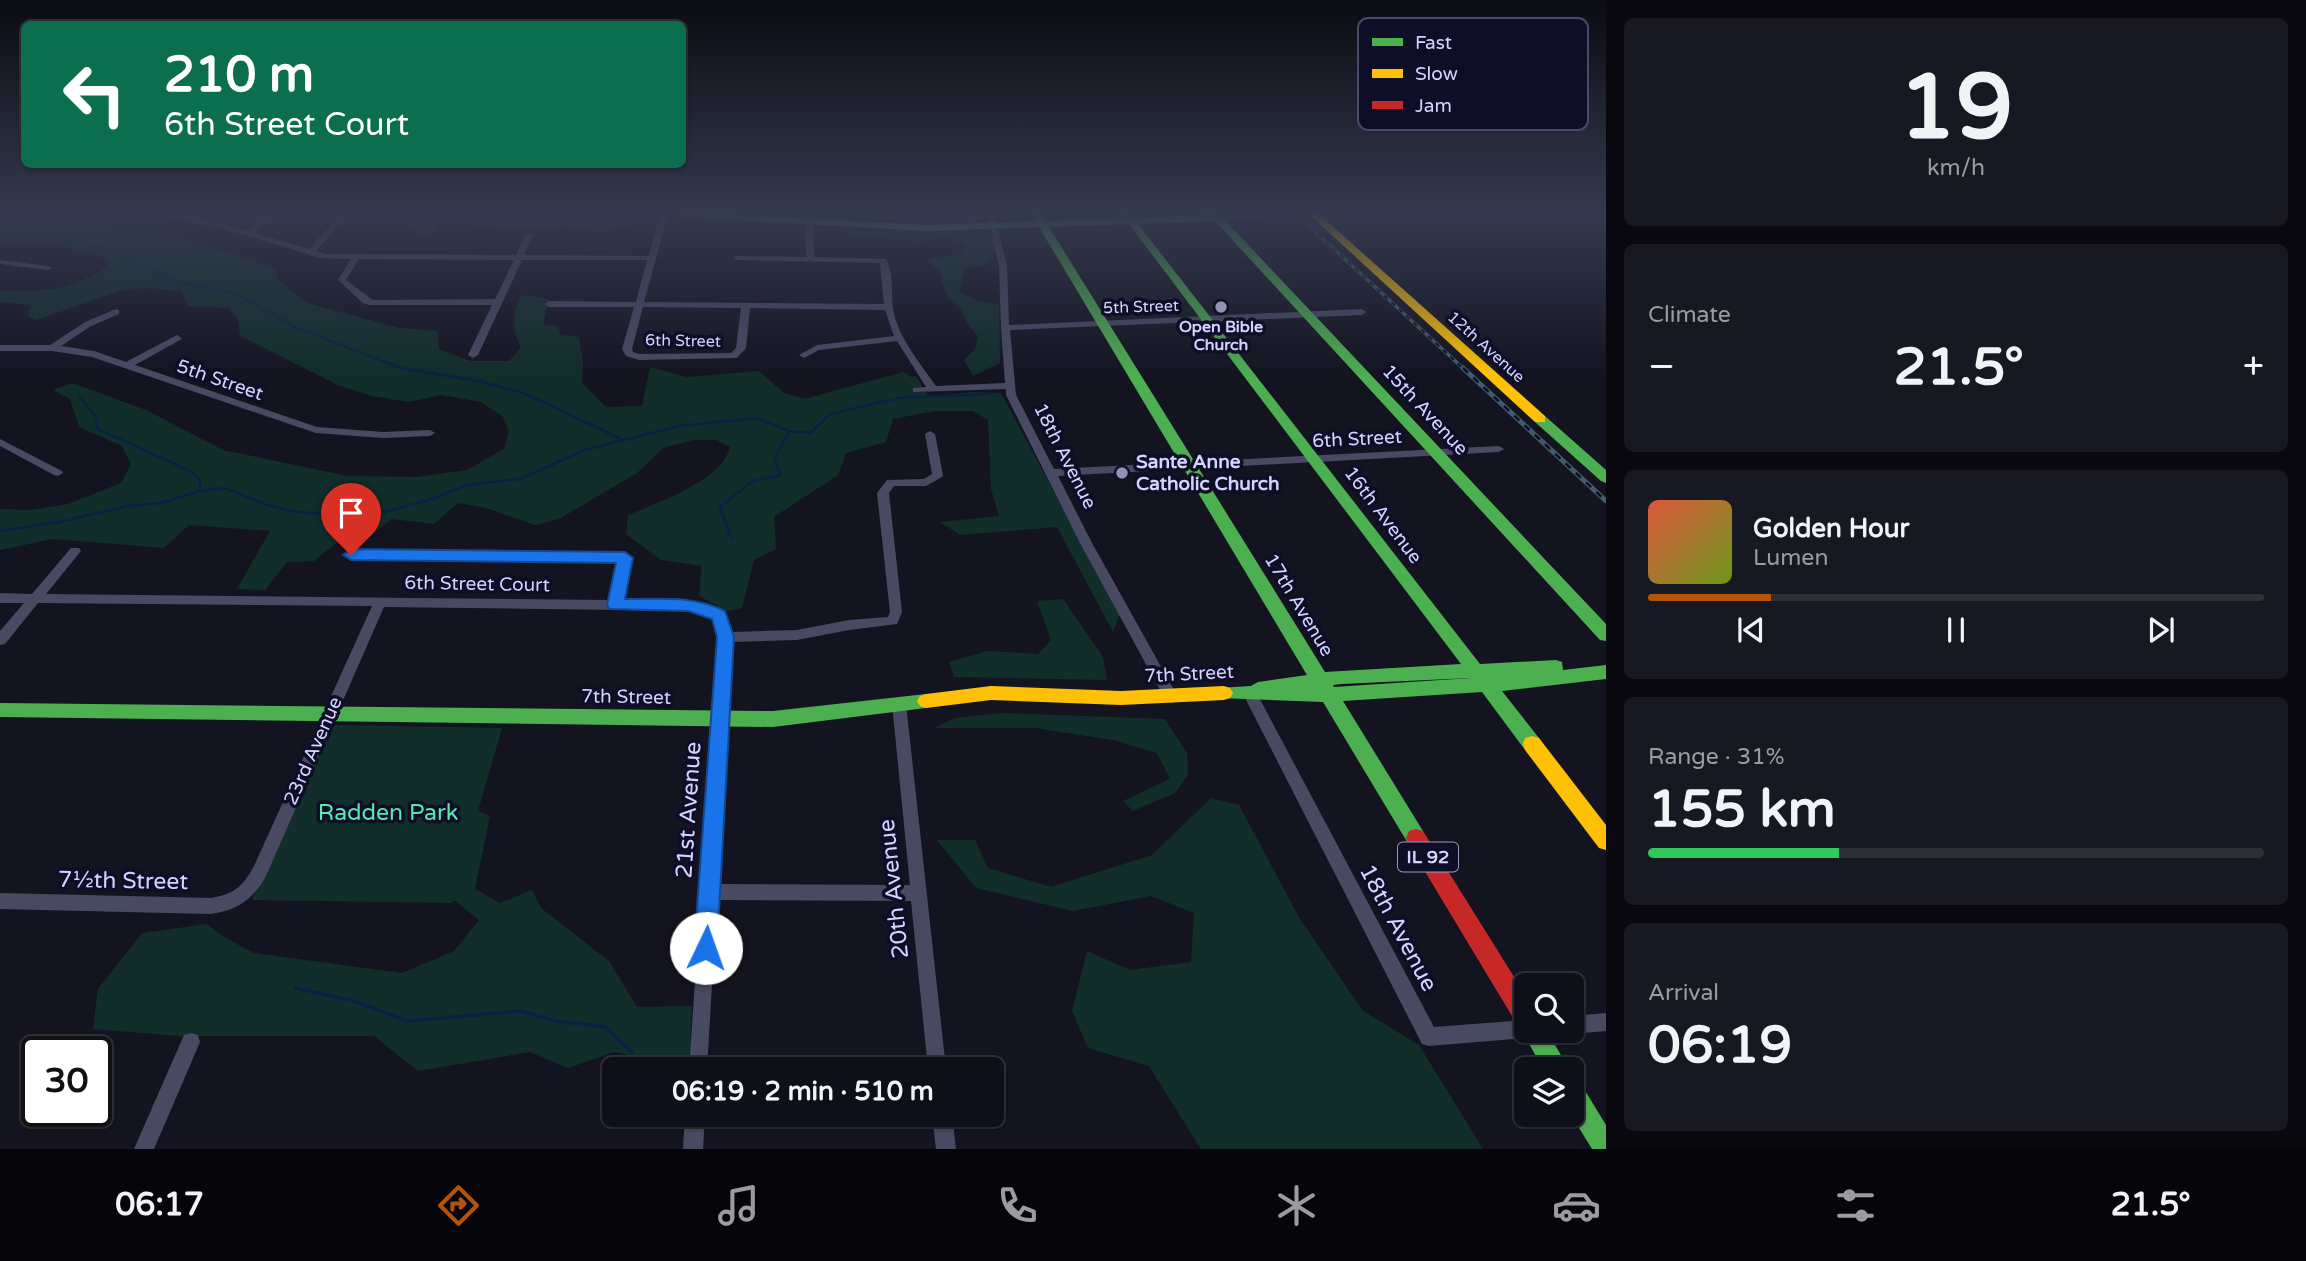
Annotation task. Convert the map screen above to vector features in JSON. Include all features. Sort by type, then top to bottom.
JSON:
[{"type":"main road","name":"17th Avenue","points":[[1069,268],[1514,998]]},
{"type":"main road","name":"16th Avenue","points":[[1167,268],[1606,841]]},
{"type":"main road","name":"15th Avenue","points":[[1263,268],[1606,635]]},
{"type":"main road","name":"12th Avenue","points":[[1373,268],[1606,478]]},
{"type":"main road","name":"7th Street","points":[[1249,692],[1279,683],[1320,679],[1606,664]]},
{"type":"main road","name":"7th Street","points":[[0,710],[720,719],[813,716],[991,693],[1121,698],[1249,692],[1289,696],[1330,695],[1486,685],[1606,672]]},
{"type":"main road","points":[[1584,1113],[1606,1149]]},
{"type":"street","points":[[351,268],[342,282],[372,303],[496,302]]},
{"type":"street","points":[[473,355],[514,268]]},
{"type":"street","points":[[639,303],[649,268]]},
{"type":"street","points":[[886,268],[892,321],[932,388]]},
{"type":"street","name":"18th Avenue","points":[[1003,268],[1008,386],[1050,473],[1171,697]]},
{"type":"street","name":"6th Street","points":[[639,303],[627,349],[629,354],[639,357],[708,358],[737,355],[741,348],[746,305]]},
{"type":"street","points":[[549,304],[889,307]]},
{"type":"street","points":[[52,348],[88,324],[116,312]]},
{"type":"street","name":"5th Street","points":[[1004,328],[1362,312]]},
{"type":"street","points":[[127,365],[177,338]]},
{"type":"street","points":[[804,355],[817,348],[901,338]]},
{"type":"street","name":"5th Street","points":[[0,348],[52,348],[94,354],[316,430],[383,435],[430,433]]},
{"type":"street","points":[[916,390],[1008,386]]},
{"type":"street","points":[[725,637],[797,635],[849,625],[892,621],[896,612],[883,493],[891,483],[926,482],[938,475],[930,434]]},
{"type":"street","points":[[0,442],[58,473]]},
{"type":"street","name":"6th Street","points":[[1050,473],[1499,449]]},
{"type":"street","points":[[0,640],[75,551]]},
{"type":"street","points":[[351,555],[625,558],[616,605]]},
{"type":"street","name":"6th Street Court","points":[[0,598],[704,607],[719,615],[725,637]]},
{"type":"street","name":"23rd Avenue","points":[[243,897],[260,871],[380,602]]},
{"type":"street","name":"21st Avenue","points":[[699,1057],[725,637]]},
{"type":"street","name":"18th Avenue","points":[[1249,692],[1429,1037],[1514,1030]]},
{"type":"street","name":"20th Avenue","points":[[899,704],[936,1057]]},
{"type":"street","points":[[709,892],[918,893]]},
{"type":"street","name":"7½th Street","points":[[0,901],[211,906],[226,905],[243,897]]},
{"type":"street","points":[[1584,1024],[1606,1022]]},
{"type":"street","points":[[144,1149],[191,1042]]},
{"type":"street","points":[[693,1149],[694,1127]]},
{"type":"street","points":[[943,1127],[946,1149]]},
{"type":"green space","points":[[107,268],[275,268],[278,280],[307,303],[399,328],[437,331],[439,349],[471,361],[509,361],[521,347],[514,321],[522,295],[549,299],[543,325],[558,326],[560,334],[579,337],[583,361],[582,383],[606,407],[642,406],[650,367],[686,377],[759,371],[784,393],[805,399],[903,372],[911,377],[916,376],[929,397],[972,392],[1001,393],[1120,615],[1113,632],[1057,527],[960,535],[940,522],[999,516],[991,489],[988,420],[973,411],[935,411],[893,419],[886,442],[846,453],[838,475],[774,517],[776,549],[754,560],[742,608],[727,611],[699,596],[702,566],[661,560],[626,534],[628,515],[687,489],[715,470],[725,459],[730,447],[716,440],[694,440],[663,448],[637,473],[559,519],[535,525],[486,508],[458,503],[434,524],[391,519],[371,536],[339,541],[314,561],[287,562],[265,590],[237,589],[270,531],[189,525],[164,548],[53,539],[0,550],[0,509],[30,510],[68,504],[121,483],[131,464],[122,446],[79,427],[70,399],[53,390],[72,383],[146,410],[223,450],[348,476],[417,477],[467,470],[504,449],[509,431],[502,416],[481,402],[441,395],[409,402],[372,396],[340,386],[240,336],[238,320],[229,308],[187,306],[182,292],[153,288],[126,289],[36,320],[28,316],[31,305],[0,302],[0,290],[44,290],[79,281]]},
{"type":"green space","points":[[936,268],[965,268],[960,292],[976,300],[999,304],[1000,363],[973,376],[964,360],[975,349],[978,336],[968,325],[960,308],[947,297]]},
{"type":"green space","points":[[1063,599],[1103,657],[1107,680],[954,677],[949,662],[988,651],[1038,654],[1051,640],[1037,601]]},
{"type":"green space","points":[[1001,713],[1165,719],[1187,753],[1188,775],[1175,793],[1133,811],[1123,801],[1170,779],[1157,753],[1113,740],[1035,728],[934,728],[955,718]]},
{"type":"green space","name":"Radden Park","points":[[335,725],[502,728],[478,811],[490,816],[475,889],[500,903],[532,890],[541,908],[609,961],[637,1007],[692,1006],[690,1057],[637,1057],[614,1052],[568,1068],[530,1052],[418,1071],[374,1036],[179,1036],[93,1029],[98,989],[142,933],[207,924],[222,936],[254,953],[402,973],[454,951],[479,920],[454,900],[452,903],[252,900],[331,728]]},
{"type":"green space","points":[[1211,798],[1239,805],[1300,919],[1363,1011],[1419,1045],[1483,1149],[1201,1149],[1149,1066],[1088,1048],[1072,1011],[1087,951],[1130,970],[1191,962],[1194,913],[1151,896],[1073,911],[976,888],[937,840],[975,840],[988,868],[1051,887],[1152,855]]},
{"type":"waterway","points":[[147,268],[176,281],[234,293],[297,328],[406,370]]},
{"type":"waterway","points":[[402,368],[478,381],[524,393],[621,439]]},
{"type":"waterway","points":[[789,431],[811,433],[830,414],[899,398],[993,394]]},
{"type":"waterway","points":[[79,397],[95,415],[98,429],[190,471],[200,480],[200,491]]},
{"type":"waterway","points":[[200,491],[225,488],[270,506],[296,512],[351,515],[379,513],[433,499],[466,485],[520,479],[585,450],[679,426],[757,418],[789,431]]},
{"type":"waterway","points":[[732,540],[720,507],[754,480],[780,476],[775,458],[789,431]]},
{"type":"waterway","points":[[0,531],[59,522],[128,506],[161,503],[200,491]]},
{"type":"waterway","points":[[296,988],[353,1001],[408,1021],[521,1011],[556,1021],[605,1027],[632,1052]]},
{"type":"railway","points":[[1354,268],[1465,370]]},
{"type":"railway","points":[[1463,368],[1606,501]]},
{"type":"traffic: fast","points":[[1069,268],[1416,838]]},
{"type":"traffic: fast","points":[[1167,268],[1532,744]]},
{"type":"traffic: fast","points":[[1264,268],[1606,635]]},
{"type":"traffic: fast","points":[[1540,419],[1606,478]]},
{"type":"traffic: fast","points":[[1258,689],[1341,677],[1556,667]]},
{"type":"traffic: fast","points":[[1224,693],[1330,695],[1500,684],[1606,672]]},
{"type":"traffic: fast","points":[[0,710],[773,719],[926,701]]},
{"type":"traffic: fast","points":[[1541,1043],[1550,1057]]},
{"type":"traffic: fast","points":[[1584,1113],[1606,1149]]},
{"type":"traffic: slow","points":[[1373,268],[1540,419]]},
{"type":"traffic: slow","points":[[926,701],[991,693],[1121,698],[1224,693]]},
{"type":"traffic: slow","points":[[1532,744],[1606,841]]},
{"type":"traffic: jam","points":[[1416,838],[1514,998]]},
{"type":"place","name":"Open Bible Church","points":[[1221,307]]},
{"type":"place","name":"Sante Anne Catholic Church","points":[[1122,473]]},
{"type":"route","points":[[351,555],[625,558],[616,605],[688,605],[704,607],[719,615],[726,632],[706,948]]}]
